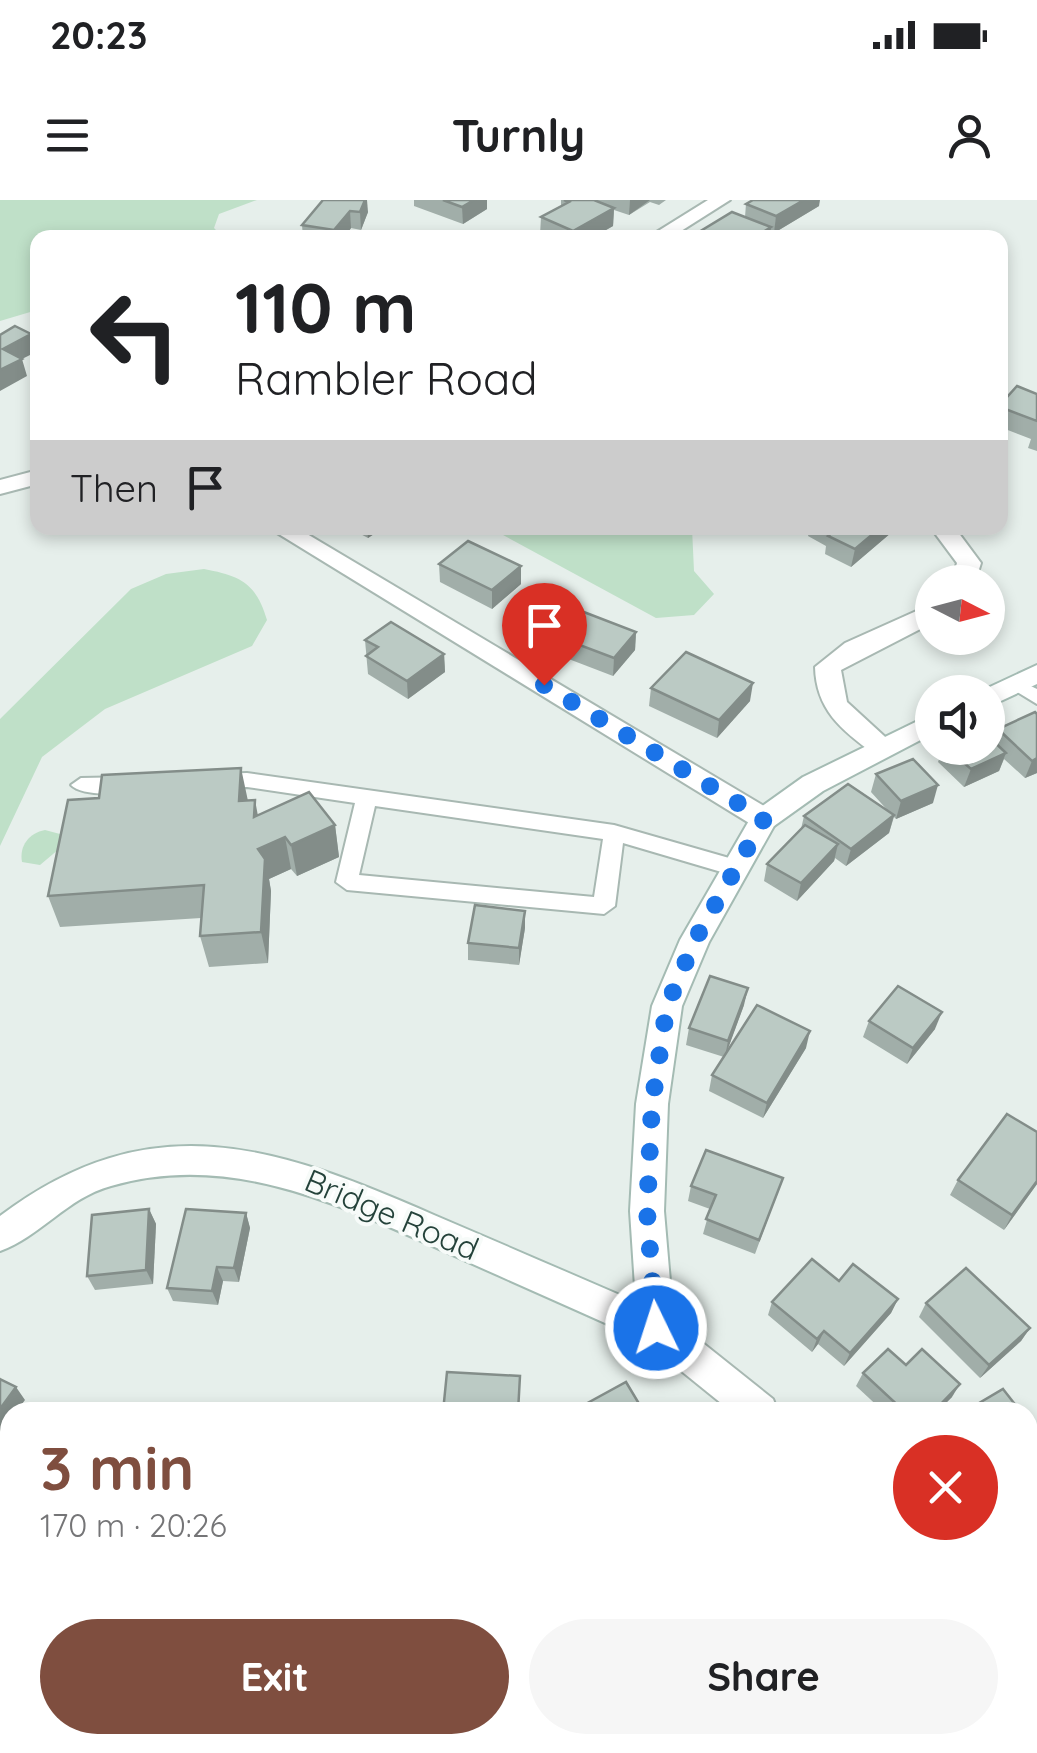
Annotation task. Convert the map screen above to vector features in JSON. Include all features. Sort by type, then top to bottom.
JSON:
[{"type":"street","points":[[670,230],[722,200]]},
{"type":"street","points":[[0,487],[30,479]]},
{"type":"street","points":[[293,535],[764,819]]},
{"type":"street","points":[[948,535],[968,565]]},
{"type":"street","points":[[882,746],[845,719],[826,691],[828,667],[853,645],[915,624]]},
{"type":"street","points":[[1005,693],[1030,686]]},
{"type":"street","points":[[656,1328],[647,1211],[652,1104],[667,1006],[695,940],[764,819],[814,784],[915,731]]},
{"type":"street","name":"Bridge Road","points":[[0,1236],[74,1185],[169,1160],[213,1158],[284,1170],[335,1187],[656,1328],[748,1402]]},
{"type":"lane","points":[[192,782],[247,780],[614,834],[736,868]]},
{"type":"lane","points":[[81,785],[154,783]]},
{"type":"lane","points":[[368,797],[347,882],[604,906],[614,834]]},
{"type":"green space","points":[[0,200],[257,200],[219,214],[216,230],[30,230],[30,312],[0,321]]},
{"type":"green space","points":[[503,535],[692,535],[694,571],[714,594],[694,615],[656,618]]},
{"type":"green space","points":[[204,569],[237,578],[258,597],[267,620],[252,646],[105,709],[42,757],[0,846],[0,719],[131,589],[166,574]]},
{"type":"green space","points":[[45,830],[60,834],[59,849],[40,865],[22,862],[26,841]]},
{"type":"building","points":[[323,200],[365,200],[360,212],[350,211],[334,230],[302,225]]},
{"type":"building","points":[[443,200],[474,200],[462,207]]},
{"type":"building","points":[[564,200],[594,200],[614,208],[575,230],[541,217],[569,202]]},
{"type":"building","points":[[753,200],[804,200],[776,216],[746,204]]},
{"type":"building","points":[[732,212],[771,227],[766,230],[702,230]]},
{"type":"building","points":[[15,326],[30,334],[3,349],[22,359],[0,370],[0,335]]},
{"type":"building","points":[[1017,386],[1037,394],[1037,421],[1008,410],[1008,396]]},
{"type":"building","points":[[829,535],[872,535],[855,549]]},
{"type":"building","points":[[468,541],[521,566],[492,590],[439,564]]},
{"type":"building","points":[[576,609],[636,632],[614,658],[553,635]]},
{"type":"building","points":[[391,622],[444,654],[407,681],[366,656],[378,647],[365,640]]},
{"type":"building","points":[[686,652],[753,683],[719,720],[651,688]]},
{"type":"building","points":[[1037,714],[1037,758],[1032,761],[1005,736],[1005,726]]},
{"type":"building","points":[[913,759],[938,785],[901,801],[876,774]]},
{"type":"building","points":[[241,768],[239,801],[255,800],[254,817],[309,792],[335,825],[291,845],[285,837],[258,849],[265,859],[261,932],[200,936],[204,885],[48,896],[68,800],[99,798],[102,775]]},
{"type":"building","points":[[848,784],[894,815],[851,849],[804,816]]},
{"type":"building","points":[[805,825],[838,844],[801,883],[767,864]]},
{"type":"building","points":[[475,905],[525,911],[519,948],[468,943]]},
{"type":"building","points":[[710,976],[748,988],[728,1041],[689,1028]]},
{"type":"building","points":[[898,986],[942,1012],[913,1048],[869,1021]]},
{"type":"building","points":[[757,1005],[810,1031],[767,1103],[712,1075]]},
{"type":"building","points":[[1007,1114],[1037,1132],[1037,1181],[1012,1215],[958,1180]]},
{"type":"building","points":[[706,1150],[783,1178],[759,1240],[706,1219],[716,1195],[691,1186]]},
{"type":"building","points":[[149,1209],[146,1270],[87,1276],[92,1215]]},
{"type":"building","points":[[186,1209],[246,1213],[234,1268],[217,1267],[212,1291],[167,1288]]},
{"type":"building","points":[[812,1259],[839,1281],[853,1264],[898,1299],[850,1353],[824,1331],[817,1339],[772,1302]]},
{"type":"building","points":[[966,1268],[1030,1328],[989,1365],[926,1303]]},
{"type":"building","points":[[888,1349],[906,1365],[922,1349],[960,1384],[943,1402],[894,1402],[863,1373]]},
{"type":"building","points":[[447,1372],[520,1376],[519,1402],[444,1402]]},
{"type":"building","points":[[0,1379],[16,1387],[5,1402],[0,1402]]},
{"type":"building","points":[[626,1382],[638,1402],[589,1402]]},
{"type":"building","points":[[1003,1389],[1013,1402],[981,1402]]},
{"type":"route","points":[[544,685],[764,819],[695,940],[667,1006],[652,1104],[647,1211],[656,1328]]}]
